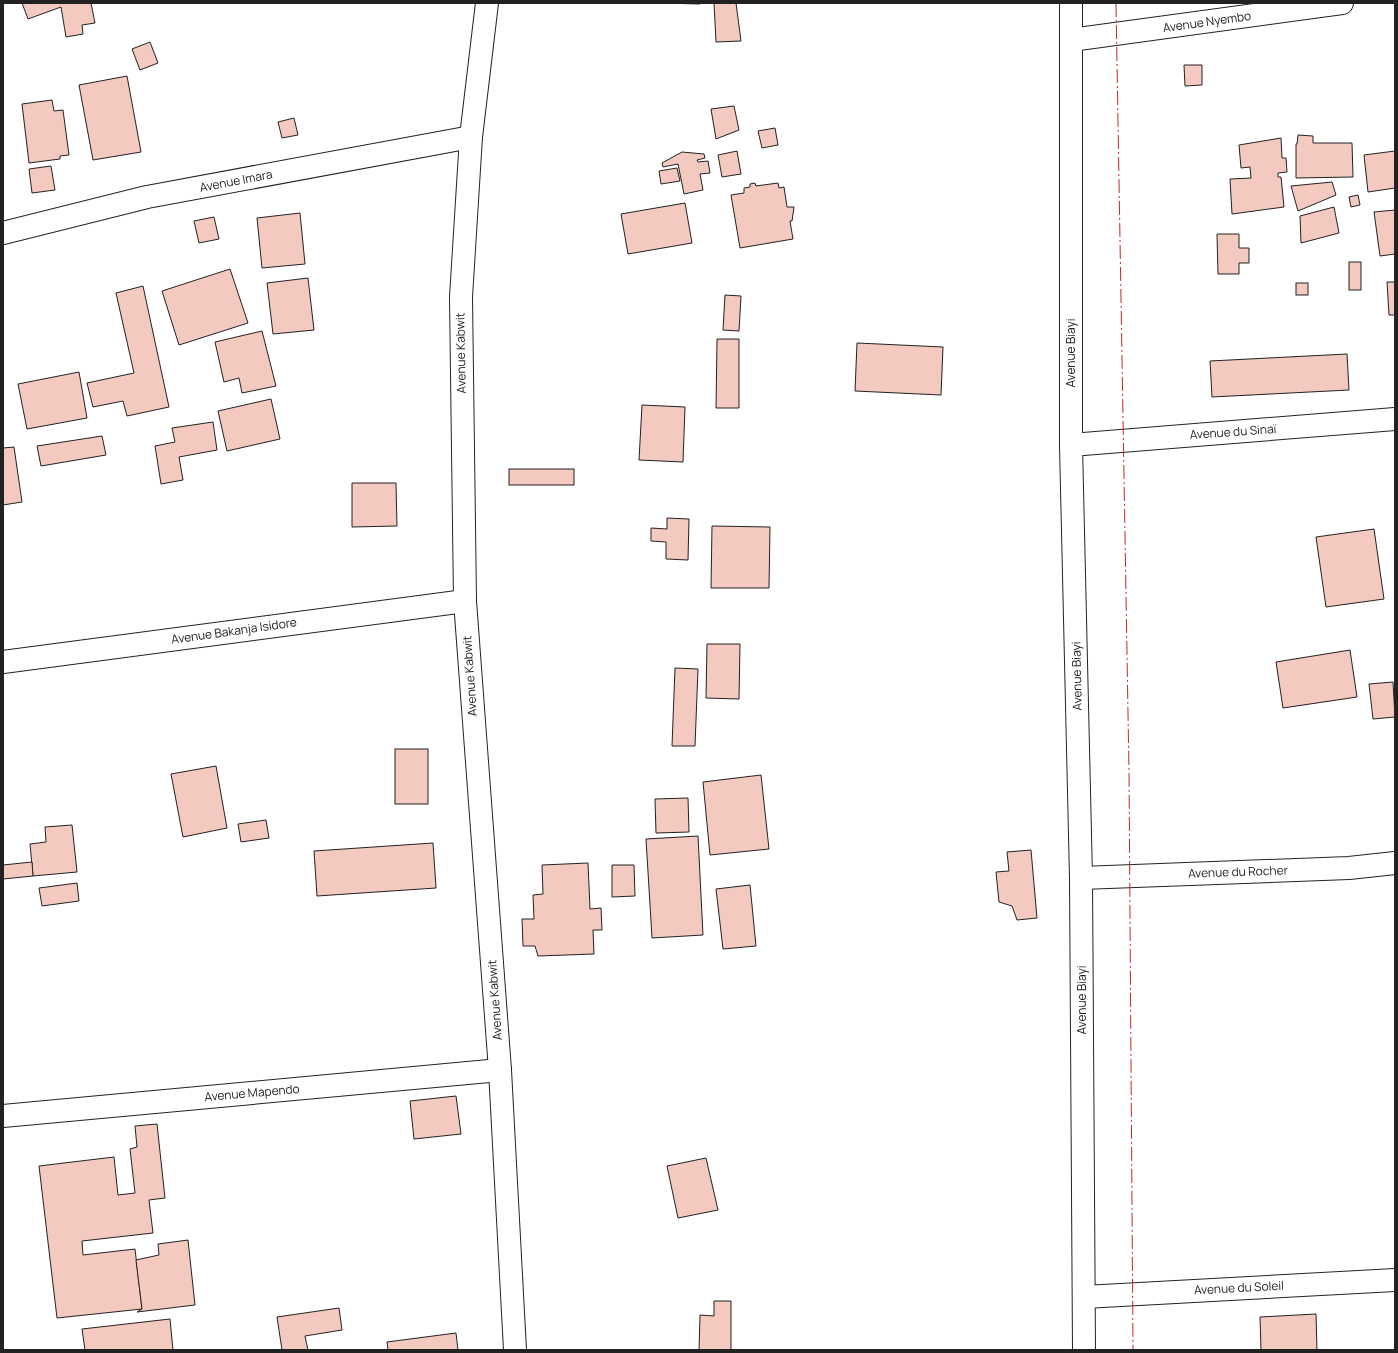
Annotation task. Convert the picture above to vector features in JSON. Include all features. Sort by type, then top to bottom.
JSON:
[{"type":"street","name":"Avenue Kabwit","points":[[487,3],[471,137],[460,297],[465,601],[500,1070],[515,1350]]},
{"type":"street","name":"Avenue Biayi","points":[[1071,3],[1071,445],[1081,878],[1084,1350]]},
{"type":"street","name":"Avenue Nyembo","points":[[1071,40],[1342,3]]},
{"type":"street","name":"Avenue Imara","points":[[3,233],[147,198],[471,137]]},
{"type":"street","name":"Avenue du Sinaï","points":[[1071,445],[1395,419]]},
{"type":"street","name":"Avenue Bakanja Isidore","points":[[3,662],[465,601]]},
{"type":"street","name":"Avenue du Rocher","points":[[1081,878],[1349,868],[1395,863]]},
{"type":"street","name":"Avenue Mapendo","points":[[3,1116],[500,1070]]},
{"type":"street","name":"Avenue du Soleil","points":[[1084,1297],[1395,1280]]},
{"type":"building","points":[[22,3],[91,3],[95,23],[82,25],[83,34],[66,37],[61,7],[28,19]]},
{"type":"building","points":[[659,3],[700,3],[700,4]]},
{"type":"building","points":[[714,3],[736,3],[741,41],[716,42]]},
{"type":"building","points":[[150,42],[158,63],[140,70],[132,49]]},
{"type":"building","points":[[1184,65],[1202,65],[1202,85],[1185,86]]},
{"type":"building","points":[[127,76],[141,152],[93,160],[79,85]]},
{"type":"building","points":[[52,100],[54,111],[63,110],[69,155],[60,156],[60,159],[29,163],[22,104]]},
{"type":"building","points":[[734,106],[739,130],[716,139],[711,109]]},
{"type":"building","points":[[294,118],[298,135],[282,138],[278,122]]},
{"type":"building","points":[[775,128],[778,145],[762,148],[758,131]]},
{"type":"building","points":[[1298,135],[1313,136],[1313,143],[1352,143],[1353,177],[1296,178],[1296,144]]},
{"type":"building","points":[[1281,138],[1282,158],[1286,158],[1287,172],[1278,173],[1278,177],[1281,177],[1284,207],[1232,214],[1230,179],[1251,178],[1250,167],[1241,168],[1239,145]]},
{"type":"building","points":[[737,151],[741,174],[722,177],[718,155]]},
{"type":"building","points":[[1395,151],[1395,188],[1368,192],[1364,155]]},
{"type":"building","points":[[682,152],[704,154],[705,158],[697,160],[698,162],[708,161],[710,173],[700,174],[703,190],[684,194],[678,164],[663,167],[662,163]]},
{"type":"building","points":[[51,166],[55,190],[32,193],[29,169]]},
{"type":"building","points":[[677,168],[680,181],[661,184],[659,171]]},
{"type":"building","points":[[1332,182],[1336,195],[1298,211],[1291,186]]},
{"type":"building","points":[[755,183],[756,186],[778,183],[779,188],[784,187],[787,207],[794,207],[792,221],[790,221],[793,239],[740,248],[731,195],[744,193],[744,188],[750,187],[750,184]]},
{"type":"building","points":[[1358,195],[1360,205],[1351,207],[1349,197]]},
{"type":"building","points":[[685,203],[692,243],[628,254],[621,214]]},
{"type":"building","points":[[1334,207],[1339,233],[1301,243],[1300,216]]},
{"type":"building","points":[[1395,210],[1395,254],[1380,256],[1374,212]]},
{"type":"building","points":[[300,213],[305,264],[262,268],[257,218]]},
{"type":"building","points":[[214,217],[219,239],[199,243],[194,221]]},
{"type":"building","points":[[1217,234],[1239,234],[1239,248],[1249,248],[1249,263],[1239,263],[1239,274],[1218,274]]},
{"type":"building","points":[[1349,262],[1361,262],[1361,290],[1349,290]]},
{"type":"building","points":[[230,269],[248,323],[179,345],[162,291]]},
{"type":"building","points":[[308,278],[314,330],[273,334],[267,283]]},
{"type":"building","points":[[1387,282],[1395,282],[1395,315],[1389,315]]},
{"type":"building","points":[[1296,283],[1308,283],[1308,295],[1296,295]]},
{"type":"building","points":[[143,286],[169,407],[127,416],[123,401],[93,407],[87,383],[134,373],[116,293]]},
{"type":"building","points":[[725,295],[741,296],[739,331],[723,330]]},
{"type":"building","points":[[262,331],[276,386],[242,393],[239,378],[224,382],[215,342]]},
{"type":"building","points":[[717,339],[739,339],[739,408],[716,408]]},
{"type":"building","points":[[857,343],[943,347],[941,395],[855,391]]},
{"type":"building","points":[[1347,354],[1349,390],[1212,397],[1210,361]]},
{"type":"building","points":[[79,372],[87,418],[27,429],[18,384]]},
{"type":"building","points":[[271,399],[280,439],[227,451],[218,411]]},
{"type":"building","points":[[642,405],[685,407],[683,462],[639,460]]},
{"type":"building","points":[[213,422],[217,450],[179,457],[183,480],[161,484],[155,446],[175,442],[172,428]]},
{"type":"building","points":[[102,436],[106,455],[41,466],[37,446]]},
{"type":"building","points":[[14,447],[22,502],[3,505],[3,448]]},
{"type":"building","points":[[509,469],[574,469],[574,485],[509,485]]},
{"type":"building","points":[[352,483],[396,483],[397,526],[352,527]]},
{"type":"building","points":[[667,518],[689,519],[688,560],[666,559],[666,542],[651,541],[651,528],[667,529]]},
{"type":"building","points":[[712,526],[770,527],[769,588],[711,588]]},
{"type":"building","points":[[1374,529],[1384,599],[1326,607],[1316,537]]},
{"type":"building","points":[[707,644],[740,644],[739,699],[706,698]]},
{"type":"building","points":[[1350,650],[1357,697],[1283,708],[1276,662]]},
{"type":"building","points":[[675,668],[698,669],[695,746],[672,746]]},
{"type":"building","points":[[1393,682],[1395,717],[1373,719],[1369,684]]},
{"type":"building","points":[[395,749],[428,749],[428,804],[395,804]]},
{"type":"building","points":[[216,766],[227,828],[183,837],[171,774]]},
{"type":"building","points":[[761,775],[769,849],[710,855],[703,782]]},
{"type":"building","points":[[688,798],[689,832],[656,833],[655,799]]},
{"type":"building","points":[[266,820],[269,838],[241,842],[238,824]]},
{"type":"building","points":[[72,825],[77,872],[33,876],[30,844],[46,842],[45,827]]},
{"type":"building","points":[[698,836],[703,935],[652,938],[646,839]]},
{"type":"building","points":[[433,843],[436,888],[317,896],[314,851]]},
{"type":"building","points":[[1031,850],[1037,918],[1017,920],[1012,906],[999,902],[996,872],[1009,871],[1007,852]]},
{"type":"building","points":[[32,862],[33,876],[3,879],[3,865]]},
{"type":"building","points":[[588,863],[590,909],[601,908],[602,930],[593,930],[594,954],[538,956],[535,946],[523,946],[522,919],[534,919],[533,895],[543,894],[542,865]]},
{"type":"building","points":[[612,865],[634,865],[635,896],[612,897]]},
{"type":"building","points":[[77,883],[79,901],[42,906],[39,888]]},
{"type":"building","points":[[750,885],[756,946],[723,949],[716,889]]},
{"type":"building","points":[[456,1096],[461,1134],[414,1139],[410,1101]]},
{"type":"building","points":[[157,1124],[165,1198],[149,1200],[153,1233],[82,1241],[83,1255],[135,1249],[142,1309],[57,1318],[39,1166],[114,1157],[118,1195],[135,1193],[130,1149],[137,1147],[135,1126]]},
{"type":"building","points":[[706,1158],[718,1210],[678,1218],[667,1166]]},
{"type":"building","points":[[188,1240],[195,1305],[137,1312],[142,1309],[136,1260],[159,1255],[158,1244]]},
{"type":"building","points":[[714,1301],[731,1301],[731,1350],[699,1350],[700,1315],[714,1316]]},
{"type":"building","points":[[339,1308],[342,1330],[305,1336],[308,1350],[282,1350],[277,1317]]},
{"type":"building","points":[[1316,1314],[1317,1350],[1261,1350],[1260,1317]]},
{"type":"building","points":[[170,1319],[173,1350],[85,1350],[82,1329]]},
{"type":"building","points":[[456,1333],[458,1350],[388,1350],[387,1342]]},
{"type":"power","points":[[1116,3],[1129,772],[1133,1350]]}]
